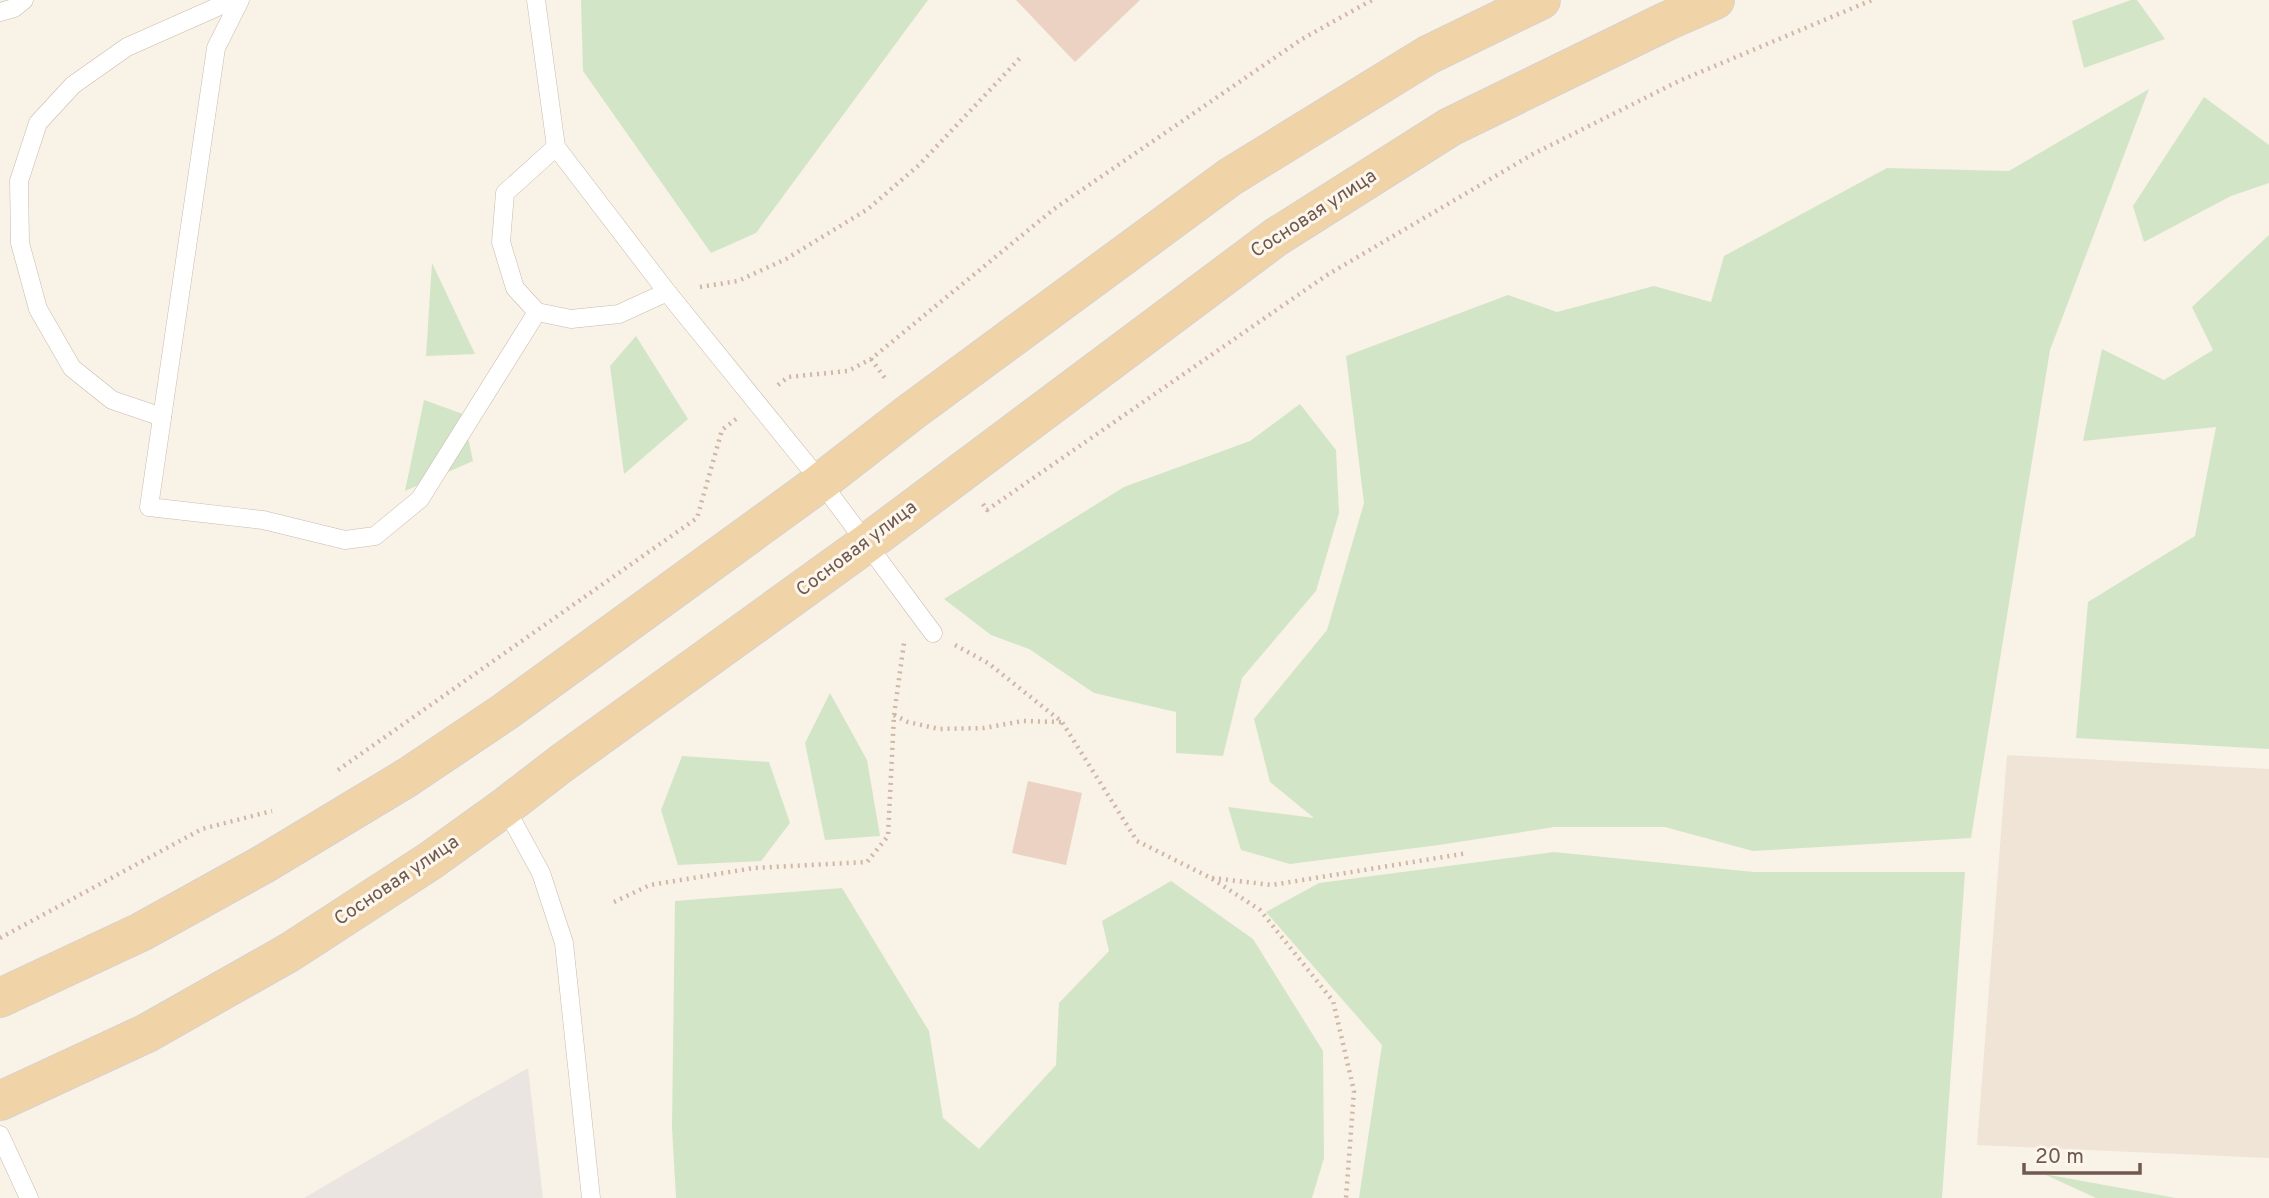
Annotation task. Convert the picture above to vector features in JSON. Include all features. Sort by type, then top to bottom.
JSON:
[{"type":"main road","points":[[0,998],[141,932],[262,865],[408,777],[506,711],[821,482],[911,412],[1230,177],[1428,55],[1541,0]]},
{"type":"main road","name":"Сосновая улица","points":[[0,1101],[148,1033],[290,952],[430,861],[573,754],[867,542],[1276,237],[1450,127],[1715,0]]},
{"type":"lane","points":[[0,12],[14,8],[24,0]]},
{"type":"lane","points":[[162,418],[112,400],[72,368],[38,309],[34,296],[20,243],[19,181],[38,123],[73,85],[127,47],[233,0]]},
{"type":"lane","points":[[240,0],[216,48],[149,507],[263,520],[345,540],[375,536],[420,499],[537,312]]},
{"type":"lane","points":[[536,0],[556,147],[667,292],[821,482],[933,633]]},
{"type":"lane","points":[[556,147],[505,193],[501,242],[515,288],[537,312],[571,319],[619,314],[667,292]]},
{"type":"lane","points":[[505,807],[541,873],[564,943],[591,1198]]},
{"type":"lane","points":[[0,1135],[29,1198]]},
{"type":"path","points":[[331,775],[697,518],[722,430],[788,377],[848,371],[871,359],[1054,209],[1302,39],[1372,0]]},
{"type":"path","points":[[958,472],[987,510],[1326,275],[1521,161],[1679,81],[1872,0]]},
{"type":"path","points":[[667,292],[738,281],[786,259],[868,209],[919,165],[1020,58]]},
{"type":"path","points":[[871,359],[911,412]]},
{"type":"path","points":[[614,902],[650,885],[754,868],[867,862],[888,836],[894,715],[902,647],[915,609]]},
{"type":"path","points":[[933,633],[988,663],[1062,722],[1137,841],[1211,878],[1260,909],[1333,1001],[1354,1091],[1346,1198]]},
{"type":"path","points":[[894,715],[908,722],[939,729],[984,728],[1023,721],[1062,722]]},
{"type":"path","points":[[0,938],[202,829],[274,810]]},
{"type":"path","points":[[1211,878],[1272,885],[1468,853]]},
{"type":"shaded area","points":[[2007,755],[2269,769],[2269,1158],[1977,1145]]},
{"type":"shaded area","points":[[528,1068],[543,1198],[304,1198],[473,1099]]},
{"type":"green space","points":[[581,0],[928,0],[756,233],[711,253],[583,71]]},
{"type":"green space","points":[[2137,0],[2165,39],[2084,68],[2072,21]]},
{"type":"green space","points":[[2149,89],[2050,350],[1971,838],[1753,851],[1665,827],[1554,827],[1290,864],[1241,850],[1228,807],[1314,818],[1270,782],[1254,719],[1327,630],[1364,503],[1346,356],[1508,295],[1557,312],[1654,286],[1711,302],[1724,256],[1887,168],[2009,171]]},
{"type":"green space","points":[[2204,97],[2269,145],[2269,183],[2231,196],[2144,242],[2133,206]]},
{"type":"green space","points":[[2269,235],[2269,749],[2076,738],[2088,602],[2195,536],[2216,427],[2083,441],[2102,349],[2164,380],[2213,350],[2192,307]]},
{"type":"green space","points":[[432,263],[475,354],[426,356]]},
{"type":"green space","points":[[636,336],[688,419],[624,474],[610,366]]},
{"type":"green space","points":[[424,400],[463,414],[473,461],[405,491]]},
{"type":"green space","points":[[1300,404],[1336,450],[1339,513],[1316,591],[1242,678],[1223,756],[1176,753],[1176,712],[1094,693],[1029,649],[991,635],[944,599],[1124,487],[1250,441]]},
{"type":"green space","points":[[830,693],[867,760],[880,836],[825,840],[805,743]]},
{"type":"green space","points":[[682,756],[769,762],[790,823],[761,861],[678,865],[661,810]]},
{"type":"green space","points":[[1554,852],[1754,872],[1965,872],[1942,1198],[1359,1198],[1382,1045],[1266,912],[1319,883]]},
{"type":"green space","points":[[1171,881],[1253,939],[1323,1051],[1324,1158],[1312,1198],[676,1198],[672,1127],[675,901],[842,888],[929,1031],[943,1118],[979,1149],[1056,1065],[1059,1003],[1109,951],[1102,921]]},
{"type":"green space","points":[[2044,1174],[2176,1198],[2096,1198]]},
{"type":"building","points":[[1016,0],[1140,0],[1075,62]]},
{"type":"building","points":[[1028,781],[1082,793],[1066,865],[1012,853]]}]
